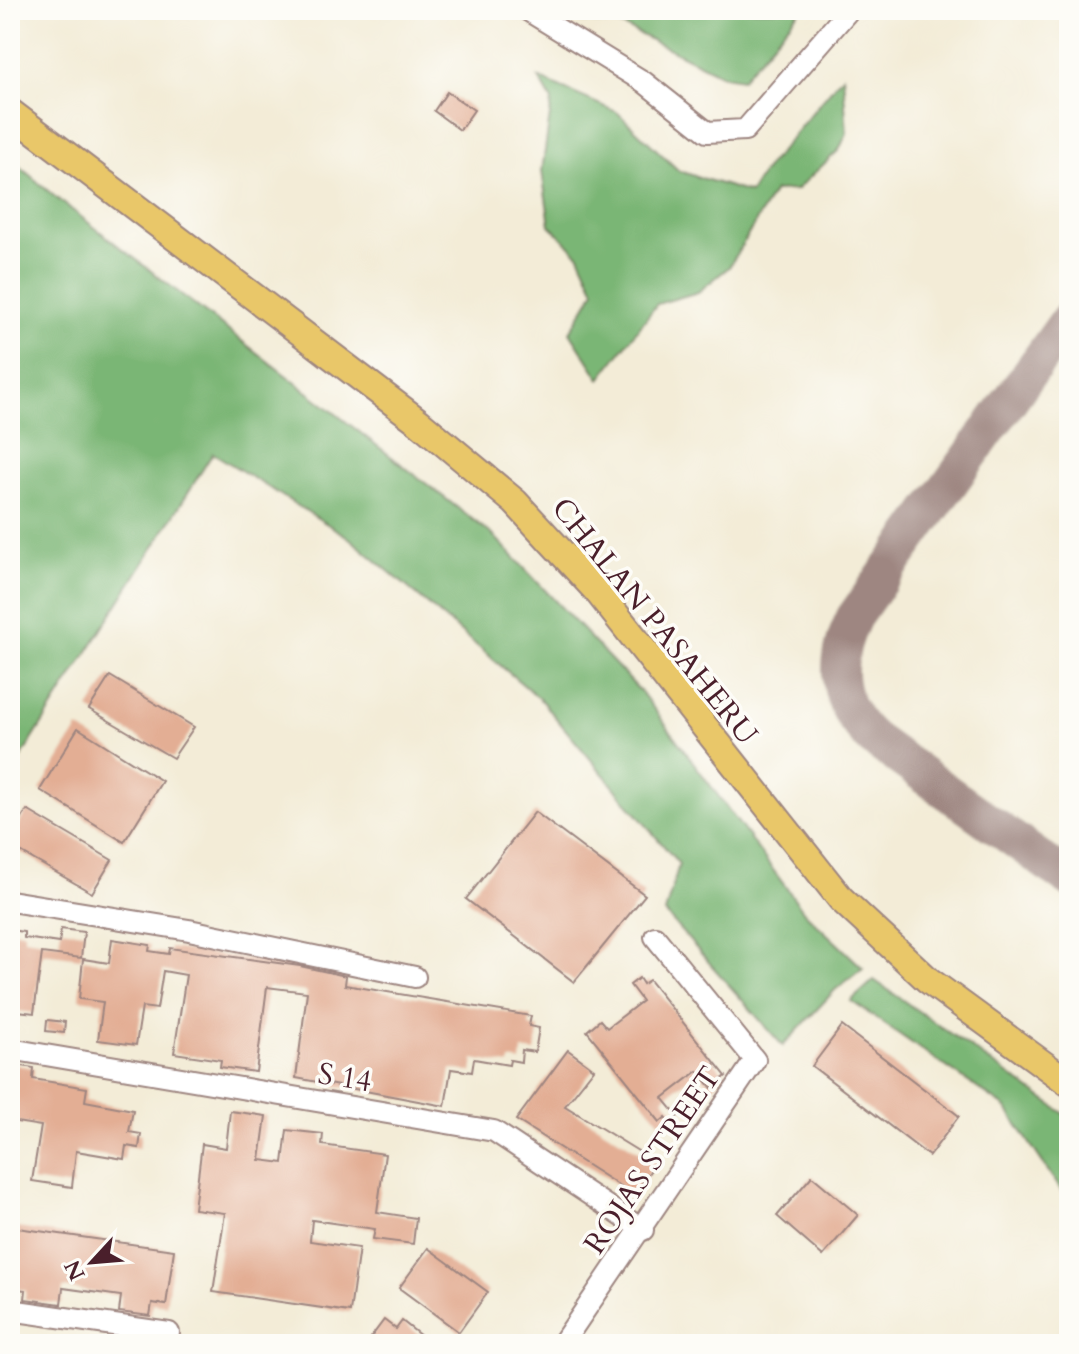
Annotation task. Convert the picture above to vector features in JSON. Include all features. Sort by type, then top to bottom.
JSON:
[{"type":"main road","name":"CHALAN PASAHERU","points":[[10,112],[407,412],[515,502],[614,611],[841,899],[928,980],[1069,1083]]},
{"type":"street","points":[[527,10],[644,82],[707,132],[745,130],[849,10]]},
{"type":"street","points":[[1064,10],[1069,14]]},
{"type":"street","points":[[10,901],[189,930],[415,977]]},
{"type":"street","name":"ROJAS STREET","points":[[562,1344],[643,1230],[755,1060],[655,937]]},
{"type":"street","name":"S 14","points":[[10,1049],[494,1131],[643,1230]]},
{"type":"street","points":[[10,1310],[169,1333]]},
{"type":"green space","points":[[565,10],[801,10],[742,79],[724,76],[621,25],[579,21]]},
{"type":"green space","points":[[843,75],[847,133],[839,150],[796,190],[774,191],[729,267],[698,292],[657,304],[600,379],[570,332],[595,290],[579,255],[550,225],[542,171],[552,101],[539,78],[617,112],[679,171],[750,193],[763,172]]},
{"type":"green space","points":[[10,158],[54,196],[494,536],[642,693],[805,913],[863,968],[835,990],[783,1046],[665,913],[679,864],[539,698],[348,537],[213,453],[10,775]]},
{"type":"green space","points":[[874,980],[1069,1117],[1069,1202],[1006,1108],[851,1001]]},
{"type":"building","points":[[447,92],[474,110],[460,130],[434,111]]},
{"type":"building","points":[[110,676],[194,727],[173,758],[89,709]]},
{"type":"building","points":[[78,728],[162,781],[124,842],[40,790]]},
{"type":"building","points":[[27,810],[112,860],[92,893],[10,846],[10,839]]},
{"type":"building","points":[[535,812],[645,895],[574,982],[466,899]]},
{"type":"building","points":[[61,929],[84,932],[81,958],[42,953],[34,1013],[10,1010],[10,930],[24,932],[24,938],[59,943]]},
{"type":"building","points":[[112,939],[150,945],[149,951],[169,954],[170,948],[300,966],[346,976],[345,985],[531,1016],[529,1026],[539,1028],[535,1052],[522,1050],[521,1062],[510,1060],[509,1065],[474,1059],[472,1072],[451,1069],[445,1106],[296,1078],[307,992],[267,987],[256,1072],[220,1067],[221,1060],[174,1053],[186,975],[163,971],[157,1009],[142,1007],[136,1045],[98,1040],[103,1002],[79,999],[83,959],[109,963]]},
{"type":"building","points":[[639,978],[643,984],[649,980],[726,1076],[712,1088],[698,1071],[663,1098],[678,1116],[670,1122],[666,1117],[660,1122],[587,1031],[600,1020],[607,1028],[642,1001],[630,985]]},
{"type":"building","points":[[47,1020],[65,1022],[64,1033],[46,1031]]},
{"type":"building","points":[[842,1026],[959,1116],[929,1156],[812,1066]]},
{"type":"building","points":[[568,1050],[594,1069],[565,1106],[656,1162],[634,1195],[516,1120]]},
{"type":"building","points":[[10,1064],[34,1068],[33,1079],[87,1088],[85,1101],[133,1110],[129,1132],[141,1134],[139,1148],[126,1146],[124,1159],[76,1151],[72,1187],[32,1181],[41,1126],[10,1121]]},
{"type":"building","points":[[230,1111],[266,1116],[260,1160],[283,1163],[287,1130],[323,1134],[322,1145],[385,1154],[377,1212],[416,1218],[413,1244],[373,1239],[375,1229],[312,1220],[310,1241],[359,1248],[350,1312],[213,1292],[225,1213],[194,1209],[202,1144],[226,1148]]},
{"type":"building","points":[[812,1176],[858,1215],[823,1256],[777,1216]]},
{"type":"building","points":[[10,1227],[174,1250],[166,1305],[152,1303],[150,1316],[119,1312],[121,1296],[63,1288],[61,1304],[25,1299],[26,1290],[10,1288]]},
{"type":"building","points":[[428,1248],[488,1292],[459,1332],[399,1288]]},
{"type":"building","points":[[384,1320],[396,1329],[402,1321],[431,1344],[366,1344]]},
{"type":"taxiway","points":[[1069,318],[854,617],[842,650],[840,666],[844,697],[850,712],[873,739],[1069,879]]}]
